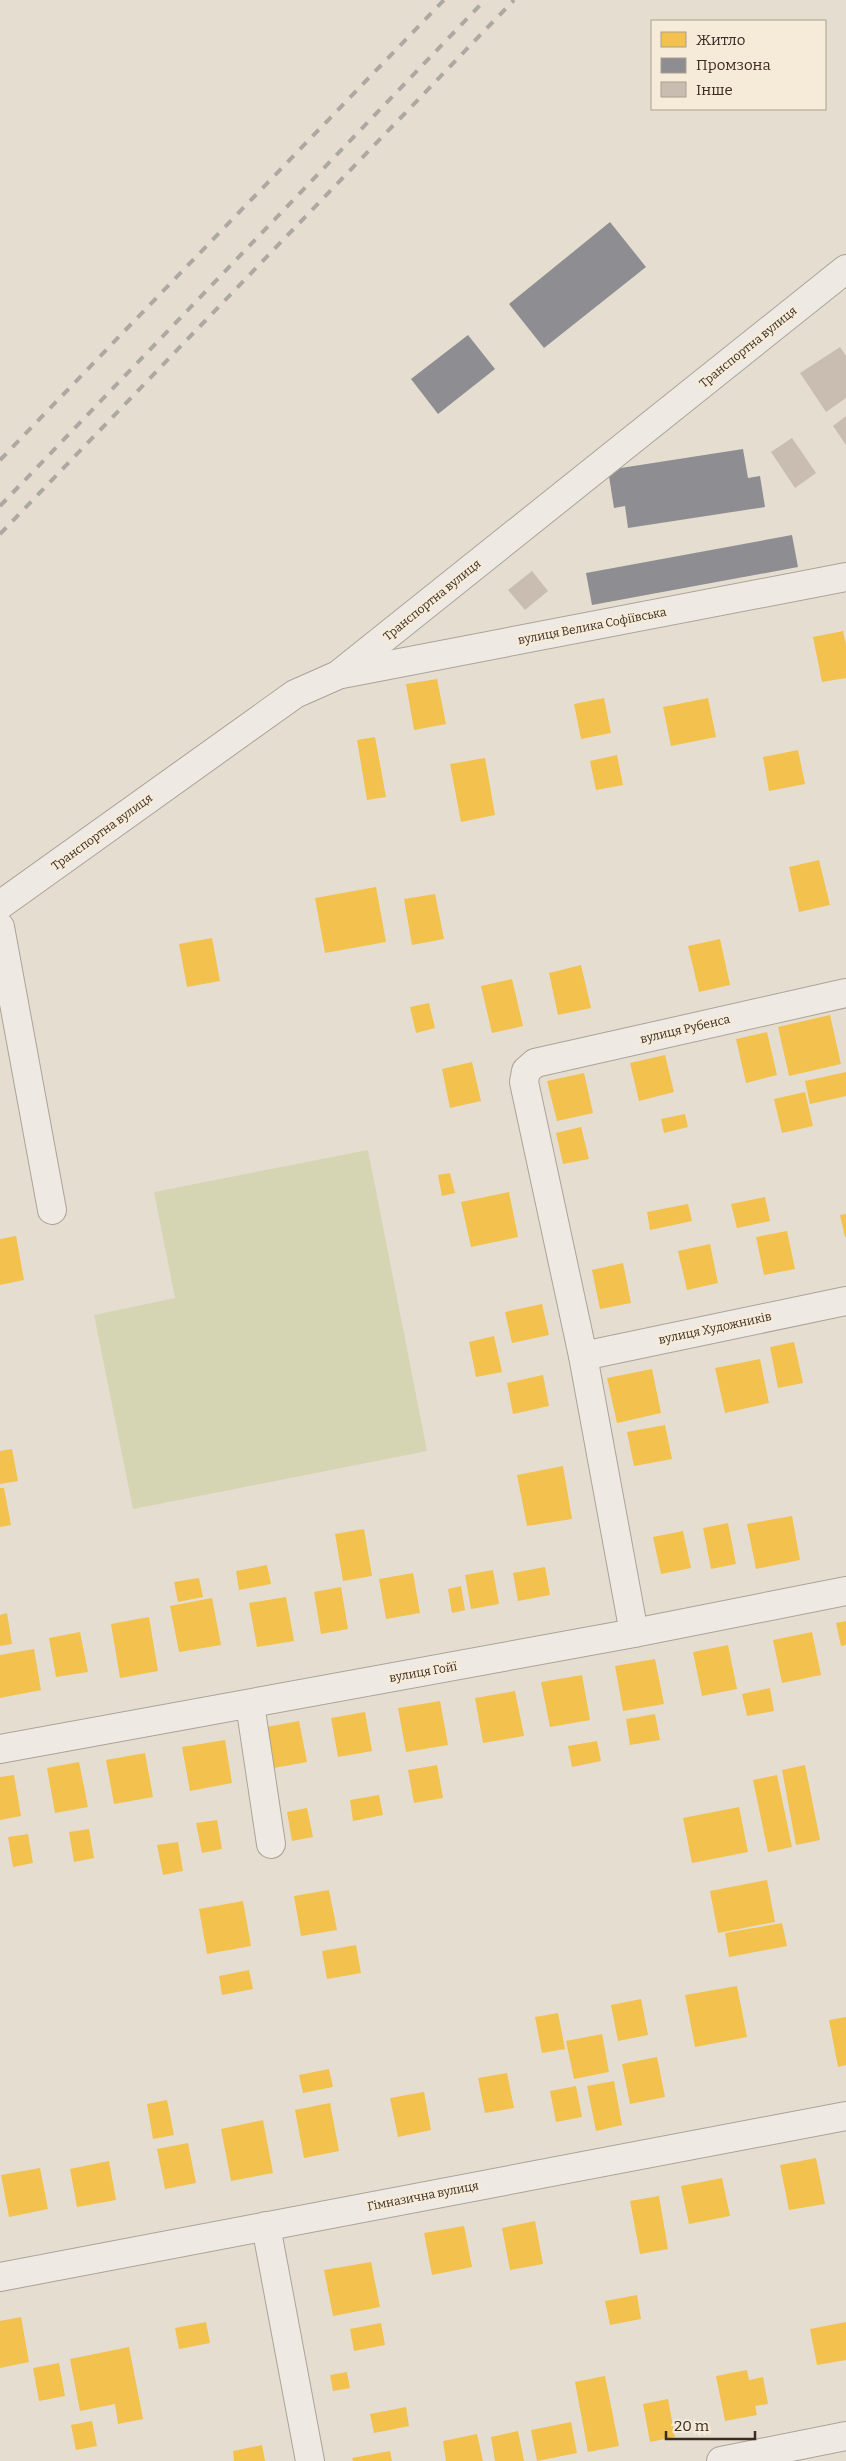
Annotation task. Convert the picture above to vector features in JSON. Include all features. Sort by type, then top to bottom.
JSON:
[{"type":"street","name":"Транспортна вулиця","points":[[0,905],[295,694],[338,675],[846,269]]},
{"type":"street","name":"вулиця Велика Софіївська","points":[[338,675],[846,578]]},
{"type":"street","points":[[0,927],[52,1210]]},
{"type":"street","name":"вулиця Рубенса","points":[[583,1356],[524,1082],[526,1071],[534,1063],[846,993]]},
{"type":"street","name":"вулиця Художників","points":[[583,1356],[846,1301]]},
{"type":"street","points":[[583,1356],[634,1633]]},
{"type":"street","name":"вулиця Гойї","points":[[0,1749],[634,1633],[846,1591]]},
{"type":"street","points":[[250,1704],[270,1844]]},
{"type":"street","name":"Гімназична вулиця","points":[[0,2277],[846,2116]]},
{"type":"street","points":[[266,2226],[310,2461]]},
{"type":"street","points":[[721,2461],[846,2436]]},
{"type":"green space","points":[[368,1150],[427,1451],[133,1509],[94,1315],[175,1298],[154,1192]]},
{"type":"building: Житло","points":[[843,631],[846,644],[846,678],[822,682],[813,637]]},
{"type":"building: Житло","points":[[437,679],[446,724],[414,730],[406,684]]},
{"type":"building: Житло","points":[[604,698],[611,733],[581,739],[574,704]]},
{"type":"building: Житло","points":[[708,698],[716,737],[671,746],[663,707]]},
{"type":"building: Житло","points":[[375,737],[386,797],[367,800],[357,740]]},
{"type":"building: Житло","points":[[798,750],[805,784],[769,791],[763,757]]},
{"type":"building: Житло","points":[[617,755],[623,785],[596,790],[590,761]]},
{"type":"building: Житло","points":[[485,758],[495,815],[461,822],[450,764]]},
{"type":"building: Житло","points":[[819,860],[830,905],[799,912],[789,867]]},
{"type":"building: Житло","points":[[376,887],[386,942],[325,953],[315,898]]},
{"type":"building: Житло","points":[[435,894],[444,939],[412,945],[404,899]]},
{"type":"building: Житло","points":[[212,938],[220,981],[187,987],[179,944]]},
{"type":"building: Житло","points":[[720,939],[730,985],[699,992],[688,946]]},
{"type":"building: Житло","points":[[581,965],[591,1008],[558,1015],[549,973]]},
{"type":"building: Житло","points":[[512,979],[523,1026],[492,1033],[481,986]]},
{"type":"building: Житло","points":[[429,1003],[435,1028],[416,1033],[410,1007]]},
{"type":"building: Житло","points":[[830,1015],[841,1064],[789,1076],[778,1027]]},
{"type":"building: Житло","points":[[767,1032],[777,1075],[746,1083],[736,1039]]},
{"type":"building: Житло","points":[[665,1055],[674,1092],[639,1101],[630,1063]]},
{"type":"building: Житло","points":[[472,1062],[481,1101],[450,1108],[442,1069]]},
{"type":"building: Житло","points":[[846,1072],[846,1096],[810,1104],[805,1081]]},
{"type":"building: Житло","points":[[584,1073],[593,1113],[557,1121],[547,1081]]},
{"type":"building: Житло","points":[[805,1092],[813,1126],[782,1133],[774,1099]]},
{"type":"building: Житло","points":[[685,1114],[688,1127],[664,1133],[661,1119]]},
{"type":"building: Житло","points":[[581,1127],[589,1159],[563,1164],[556,1133]]},
{"type":"building: Житло","points":[[450,1173],[455,1193],[442,1196],[438,1175]]},
{"type":"building: Житло","points":[[509,1192],[518,1237],[471,1247],[461,1202]]},
{"type":"building: Житло","points":[[765,1197],[770,1221],[737,1228],[731,1204]]},
{"type":"building: Житло","points":[[688,1204],[692,1221],[650,1230],[647,1212]]},
{"type":"building: Житло","points":[[846,1214],[846,1237],[845,1237],[840,1215]]},
{"type":"building: Житло","points":[[787,1231],[795,1269],[764,1275],[756,1237]]},
{"type":"building: Житло","points":[[16,1236],[24,1280],[0,1285],[0,1239]]},
{"type":"building: Житло","points":[[710,1244],[718,1283],[687,1290],[678,1251]]},
{"type":"building: Житло","points":[[623,1263],[631,1303],[600,1309],[592,1270]]},
{"type":"building: Житло","points":[[542,1304],[549,1335],[512,1343],[505,1312]]},
{"type":"building: Житло","points":[[494,1336],[502,1372],[476,1377],[469,1342]]},
{"type":"building: Житло","points":[[794,1342],[803,1383],[778,1388],[770,1347]]},
{"type":"building: Житло","points":[[760,1359],[769,1403],[725,1413],[715,1368]]},
{"type":"building: Житло","points":[[652,1369],[661,1413],[617,1423],[607,1378]]},
{"type":"building: Житло","points":[[543,1375],[549,1406],[513,1414],[507,1383]]},
{"type":"building: Житло","points":[[665,1425],[672,1459],[634,1466],[627,1432]]},
{"type":"building: Житло","points":[[12,1449],[18,1481],[0,1484],[0,1451]]},
{"type":"building: Житло","points":[[563,1466],[572,1519],[527,1526],[517,1475]]},
{"type":"building: Житло","points":[[0,1488],[4,1488],[11,1525],[0,1527]]},
{"type":"building: Житло","points":[[792,1516],[800,1560],[756,1569],[747,1524]]},
{"type":"building: Житло","points":[[728,1523],[736,1564],[711,1569],[703,1528]]},
{"type":"building: Житло","points":[[364,1529],[372,1576],[343,1581],[335,1534]]},
{"type":"building: Житло","points":[[683,1531],[691,1568],[661,1574],[653,1537]]},
{"type":"building: Житло","points":[[267,1565],[271,1584],[239,1590],[236,1571]]},
{"type":"building: Житло","points":[[545,1567],[550,1595],[518,1601],[513,1573]]},
{"type":"building: Житло","points":[[493,1570],[499,1604],[471,1609],[465,1575]]},
{"type":"building: Житло","points":[[413,1573],[420,1613],[386,1619],[379,1579]]},
{"type":"building: Житло","points":[[199,1578],[203,1597],[178,1602],[174,1582]]},
{"type":"building: Житло","points":[[461,1586],[465,1610],[452,1613],[448,1589]]},
{"type":"building: Житло","points":[[341,1587],[348,1629],[321,1634],[314,1592]]},
{"type":"building: Житло","points":[[286,1597],[294,1641],[257,1647],[249,1603]]},
{"type":"building: Житло","points":[[212,1598],[221,1645],[179,1652],[170,1606]]},
{"type":"building: Житло","points":[[7,1613],[12,1644],[0,1646],[0,1615]]},
{"type":"building: Житло","points":[[149,1617],[158,1671],[120,1678],[111,1624]]},
{"type":"building: Житло","points":[[846,1621],[846,1645],[841,1646],[836,1623]]},
{"type":"building: Житло","points":[[80,1632],[88,1672],[56,1677],[49,1638]]},
{"type":"building: Житло","points":[[812,1632],[821,1675],[782,1683],[773,1640]]},
{"type":"building: Житло","points":[[728,1645],[737,1689],[702,1696],[693,1652]]},
{"type":"building: Житло","points":[[34,1649],[41,1690],[0,1698],[0,1655]]},
{"type":"building: Житло","points":[[655,1659],[664,1704],[623,1711],[615,1666]]},
{"type":"building: Житло","points":[[582,1675],[590,1720],[550,1727],[541,1682]]},
{"type":"building: Житло","points":[[770,1688],[774,1711],[747,1716],[742,1694]]},
{"type":"building: Житло","points":[[515,1691],[524,1736],[483,1743],[475,1698]]},
{"type":"building: Житло","points":[[440,1701],[448,1745],[406,1752],[398,1708]]},
{"type":"building: Житло","points":[[365,1712],[372,1751],[338,1757],[331,1718]]},
{"type":"building: Житло","points":[[655,1714],[660,1740],[630,1745],[626,1719]]},
{"type":"building: Житло","points":[[299,1721],[307,1762],[274,1768],[266,1727]]},
{"type":"building: Житло","points":[[225,1740],[232,1783],[190,1791],[182,1747]]},
{"type":"building: Житло","points":[[597,1741],[601,1761],[572,1767],[568,1746]]},
{"type":"building: Житло","points":[[145,1753],[153,1797],[114,1804],[106,1760]]},
{"type":"building: Житло","points":[[79,1762],[88,1807],[55,1813],[47,1768]]},
{"type":"building: Житло","points":[[437,1765],[443,1798],[414,1803],[408,1770]]},
{"type":"building: Житло","points":[[805,1765],[820,1840],[796,1845],[782,1770]]},
{"type":"building: Житло","points":[[14,1775],[21,1816],[0,1820],[0,1777]]},
{"type":"building: Житло","points":[[777,1775],[792,1847],[768,1852],[753,1780]]},
{"type":"building: Житло","points":[[379,1795],[383,1815],[353,1821],[350,1800]]},
{"type":"building: Житло","points":[[739,1807],[748,1852],[692,1863],[683,1818]]},
{"type":"building: Житло","points":[[307,1808],[313,1837],[292,1841],[287,1812]]},
{"type":"building: Житло","points":[[217,1820],[222,1849],[202,1853],[196,1823]]},
{"type":"building: Житло","points":[[89,1829],[94,1858],[74,1862],[69,1832]]},
{"type":"building: Житло","points":[[28,1834],[33,1863],[13,1867],[8,1837]]},
{"type":"building: Житло","points":[[178,1842],[183,1871],[163,1875],[157,1845]]},
{"type":"building: Житло","points":[[767,1880],[775,1922],[718,1933],[710,1891]]},
{"type":"building: Житло","points":[[329,1890],[337,1930],[301,1936],[294,1896]]},
{"type":"building: Житло","points":[[243,1901],[251,1946],[207,1954],[199,1909]]},
{"type":"building: Житло","points":[[782,1923],[787,1946],[729,1957],[725,1933]]},
{"type":"building: Житло","points":[[356,1945],[361,1973],[327,1979],[322,1951]]},
{"type":"building: Житло","points":[[249,1970],[253,1989],[222,1995],[219,1976]]},
{"type":"building: Житло","points":[[737,1986],[747,2037],[695,2047],[685,1995]]},
{"type":"building: Житло","points":[[641,1999],[648,2035],[618,2041],[611,2005]]},
{"type":"building: Житло","points":[[558,2013],[565,2049],[542,2053],[535,2017]]},
{"type":"building: Житло","points":[[846,2017],[846,2065],[838,2067],[829,2020]]},
{"type":"building: Житло","points":[[602,2034],[609,2072],[574,2079],[566,2041]]},
{"type":"building: Житло","points":[[657,2057],[665,2097],[630,2104],[622,2064]]},
{"type":"building: Житло","points":[[329,2069],[333,2087],[303,2093],[299,2075]]},
{"type":"building: Житло","points":[[507,2073],[514,2108],[485,2113],[478,2078]]},
{"type":"building: Житло","points":[[614,2081],[622,2125],[596,2131],[587,2086]]},
{"type":"building: Житло","points":[[576,2086],[582,2117],[556,2122],[550,2091]]},
{"type":"building: Житло","points":[[424,2092],[431,2130],[398,2137],[390,2098]]},
{"type":"building: Житло","points":[[167,2100],[174,2135],[153,2139],[147,2104]]},
{"type":"building: Житло","points":[[330,2103],[339,2151],[304,2158],[295,2110]]},
{"type":"building: Житло","points":[[263,2120],[273,2173],[231,2181],[221,2129]]},
{"type":"building: Житло","points":[[188,2143],[196,2183],[165,2189],[157,2149]]},
{"type":"building: Житло","points":[[816,2158],[825,2204],[789,2210],[780,2165]]},
{"type":"building: Житло","points":[[109,2161],[116,2200],[77,2207],[70,2169]]},
{"type":"building: Житло","points":[[40,2168],[48,2209],[9,2217],[1,2175]]},
{"type":"building: Житло","points":[[722,2178],[730,2216],[689,2224],[681,2186]]},
{"type":"building: Житло","points":[[659,2196],[668,2249],[640,2254],[630,2201]]},
{"type":"building: Житло","points":[[535,2221],[543,2264],[510,2270],[502,2228]]},
{"type":"building: Житло","points":[[464,2226],[472,2267],[432,2275],[424,2233]]},
{"type":"building: Житло","points":[[371,2262],[380,2307],[333,2316],[324,2270]]},
{"type":"building: Житло","points":[[637,2295],[641,2319],[610,2325],[605,2301]]},
{"type":"building: Житло","points":[[21,2317],[29,2362],[0,2368],[0,2321]]},
{"type":"building: Житло","points":[[206,2322],[210,2343],[179,2349],[175,2328]]},
{"type":"building: Житло","points":[[846,2322],[846,2360],[817,2365],[810,2329]]},
{"type":"building: Житло","points":[[381,2323],[385,2345],[354,2351],[350,2329]]},
{"type":"building: Житло","points":[[129,2347],[143,2419],[118,2424],[115,2404],[80,2411],[70,2359]]},
{"type":"building: Житло","points":[[59,2363],[65,2396],[39,2401],[33,2368]]},
{"type":"building: Житло","points":[[747,2370],[749,2380],[763,2377],[768,2404],[755,2406],[757,2415],[725,2421],[716,2376]]},
{"type":"building: Житло","points":[[347,2372],[350,2388],[333,2391],[330,2375]]},
{"type":"building: Житло","points":[[605,2376],[619,2446],[588,2452],[575,2382]]},
{"type":"building: Житло","points":[[668,2399],[675,2437],[650,2442],[643,2404]]},
{"type":"building: Житло","points":[[406,2407],[409,2426],[374,2433],[370,2414]]},
{"type":"building: Житло","points":[[92,2421],[97,2446],[76,2450],[71,2425]]},
{"type":"building: Житло","points":[[571,2422],[577,2453],[537,2461],[531,2430]]},
{"type":"building: Житло","points":[[518,2431],[524,2461],[495,2461],[491,2437]]},
{"type":"building: Житло","points":[[477,2434],[483,2461],[446,2461],[443,2441]]},
{"type":"building: Житло","points":[[262,2445],[265,2461],[234,2461],[233,2451]]},
{"type":"building: Житло","points":[[390,2451],[392,2461],[353,2461],[352,2458]]},
{"type":"building: Промзона","points":[[610,222],[646,267],[544,348],[509,304]]},
{"type":"building: Промзона","points":[[468,335],[495,369],[438,414],[411,379]]},
{"type":"building: Промзона","points":[[743,449],[748,478],[760,476],[765,507],[628,528],[625,506],[614,508],[608,470]]},
{"type":"building: Промзона","points":[[792,535],[798,567],[592,605],[586,573]]},
{"type":"building: Інше","points":[[840,347],[846,356],[846,398],[826,412],[800,373]]},
{"type":"building: Інше","points":[[846,416],[846,445],[833,426]]},
{"type":"building: Інше","points":[[792,438],[816,473],[795,488],[771,452]]},
{"type":"building: Інше","points":[[532,571],[548,591],[525,610],[508,590]]},
{"type":"railway","points":[[0,460],[444,0]]},
{"type":"railway","points":[[0,506],[485,0]]},
{"type":"railway","points":[[0,534],[514,0]]}]
